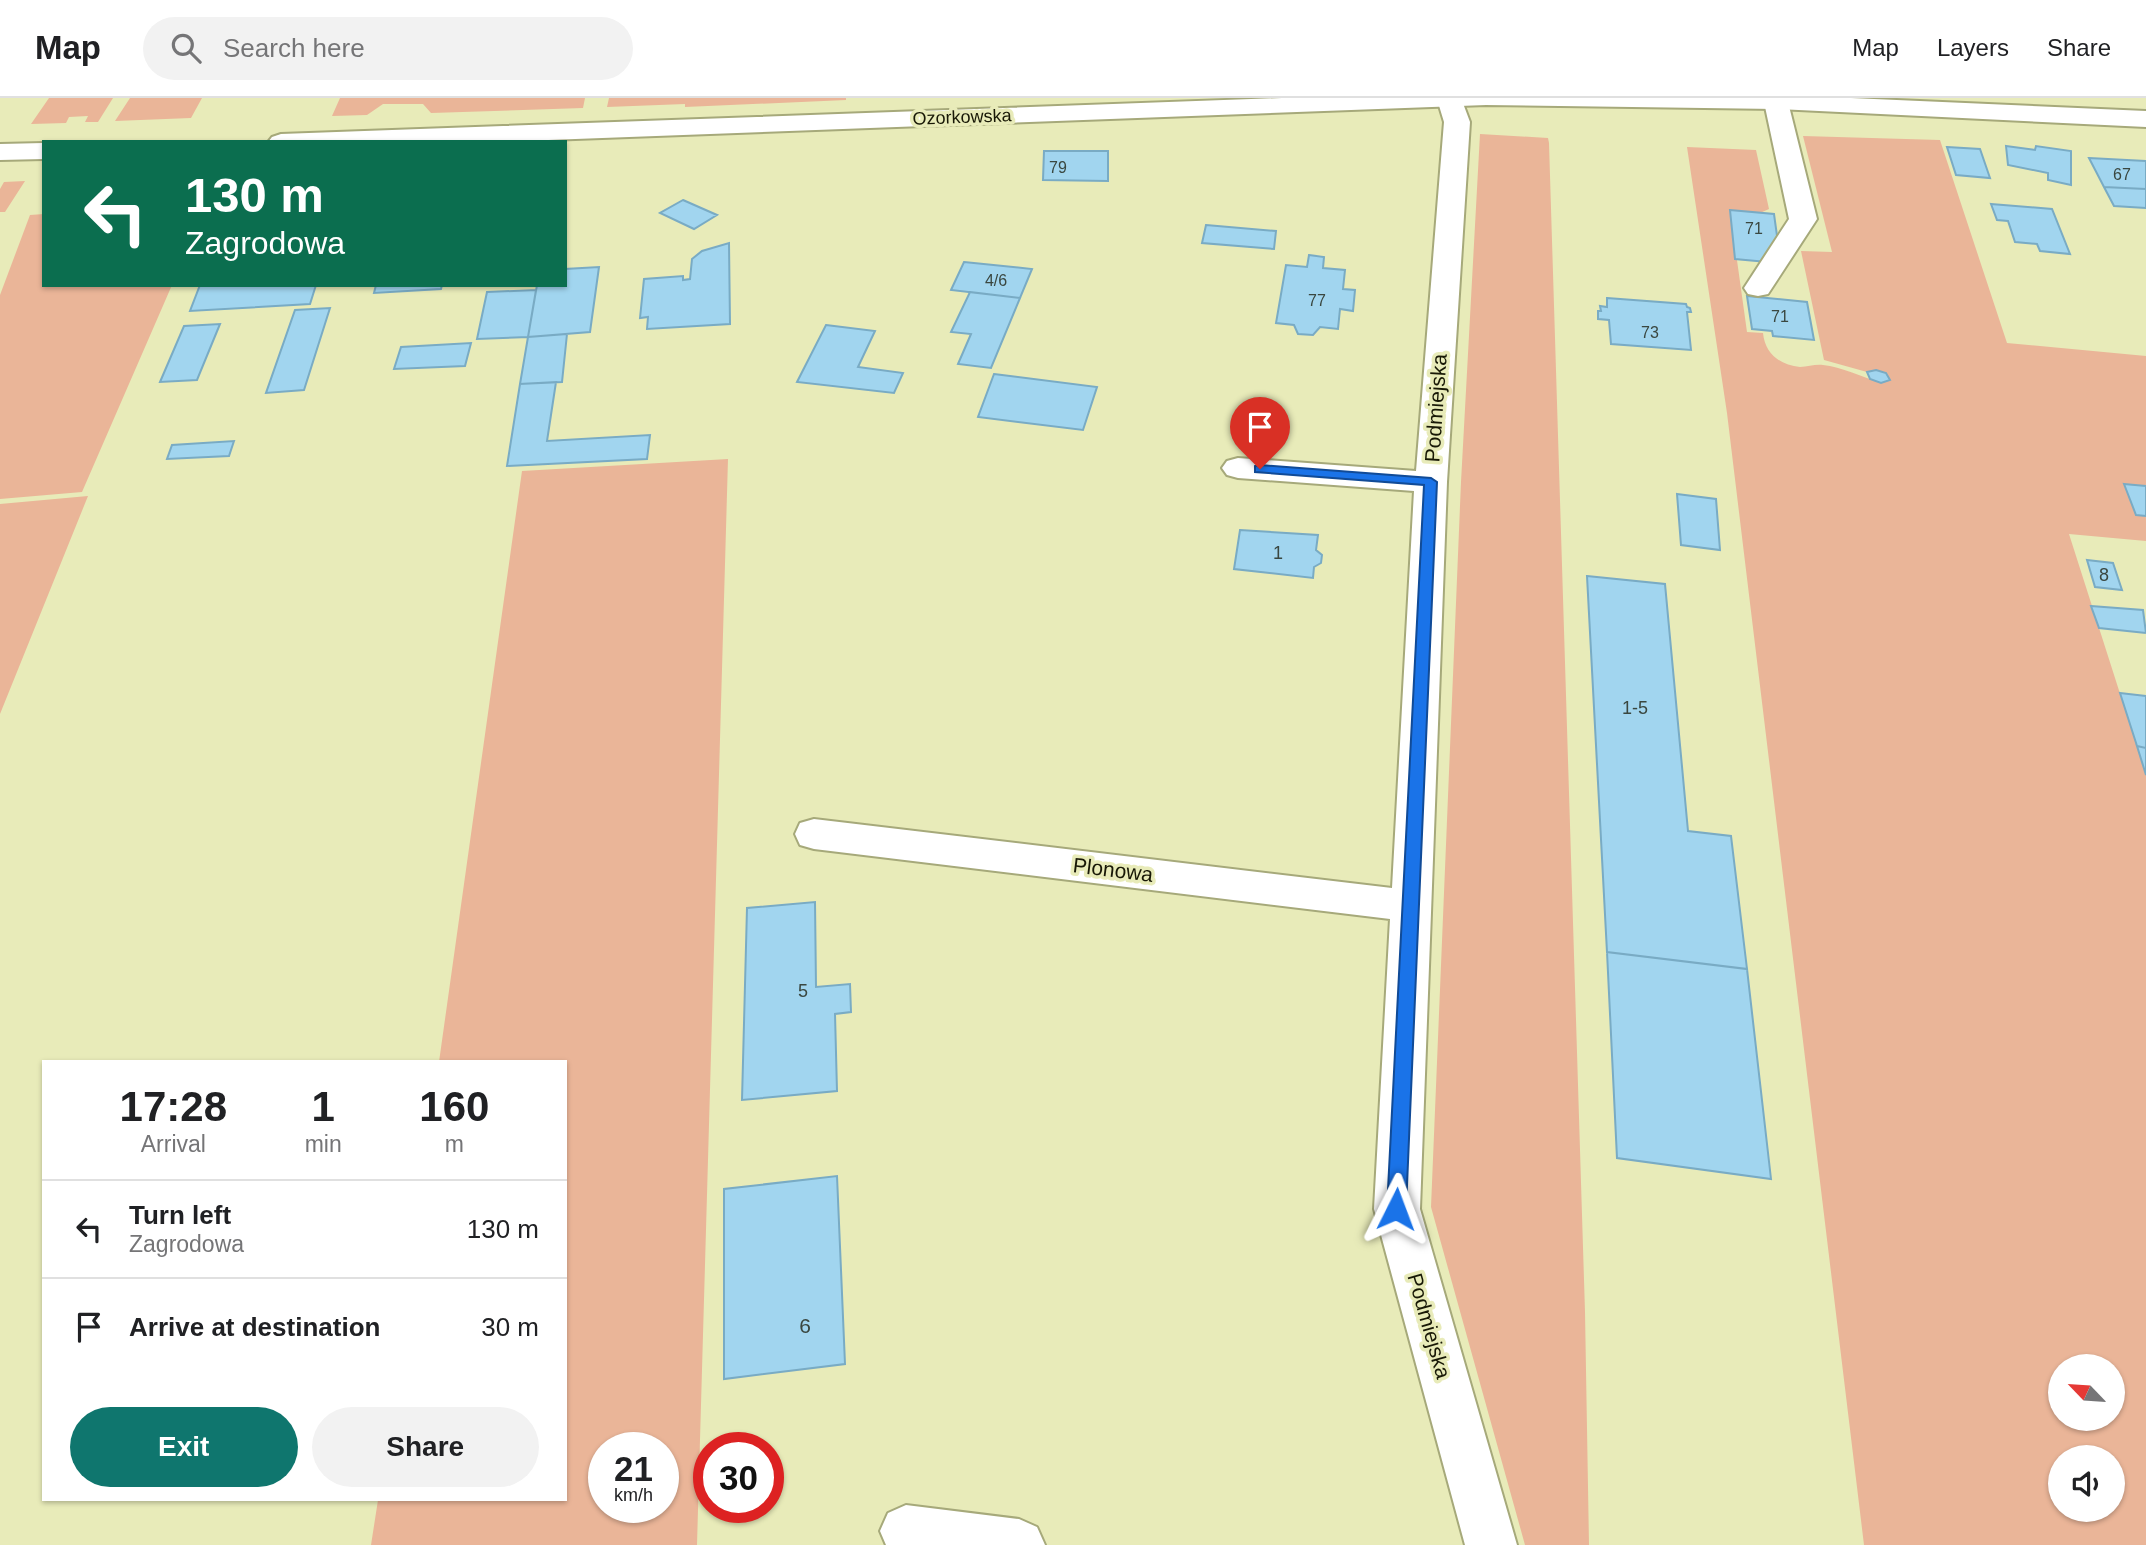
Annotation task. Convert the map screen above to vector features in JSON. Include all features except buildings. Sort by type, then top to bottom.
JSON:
[{"type":"main road","name":"Ozorkowska","points":[[335,140],[1486,98],[1776,102],[2146,119]]},
{"type":"main road","name":"Podmiejska","points":[[1449,99],[1457,122],[1431,482],[1396,1209],[1491,1545]]},
{"type":"main road","points":[[1758,289],[1803,219],[1776,102]]},
{"type":"main road","points":[[0,152],[42,151]]},
{"type":"main road","points":[[1238,468],[1431,482]]},
{"type":"main road","name":"Plonowa","points":[[814,834],[1412,906]]},
{"type":"main road","points":[[906,1531],[1019,1545]]},
{"type":"shaded area","points":[[49,98],[113,98],[98,122],[85,122],[88,116],[69,117],[66,123],[31,124]]},
{"type":"shaded area","points":[[130,98],[202,98],[191,118],[115,121]]},
{"type":"shaded area","points":[[340,98],[585,98],[583,108],[431,113],[423,104],[383,104],[367,115],[332,116]]},
{"type":"shaded area","points":[[609,98],[846,100],[685,107],[685,104],[607,107]]},
{"type":"shaded area","points":[[1480,134],[1548,138],[1549,143],[1585,1312],[1589,1545],[1525,1545],[1431,1207],[1461,482]]},
{"type":"shaded area","points":[[1803,136],[1940,140],[2007,343],[2146,356],[2146,541],[2069,534],[2146,775],[2146,1545],[1864,1545],[1727,413],[1687,147],[1756,150],[1769,209],[1760,213],[1730,210],[1747,332],[1763,333],[1770,352],[1786,364],[1800,367],[1823,365],[1881,383],[1890,380],[1886,373],[1876,370],[1867,372],[1824,360],[1801,251],[1832,252]]},
{"type":"shaded area","points":[[25,181],[5,212],[0,212],[0,189],[4,182]]},
{"type":"shaded area","points":[[42,214],[42,287],[171,287],[82,492],[0,499],[0,295],[30,215]]},
{"type":"shaded area","points":[[728,459],[700,1432],[693,1432],[693,1523],[698,1523],[697,1545],[371,1545],[378,1501],[567,1501],[567,1060],[439,1060],[522,471]]},
{"type":"shaded area","points":[[88,496],[0,714],[0,504]]},
{"type":"route","points":[[1260,469],[1431,482],[1396,1209]]}]
